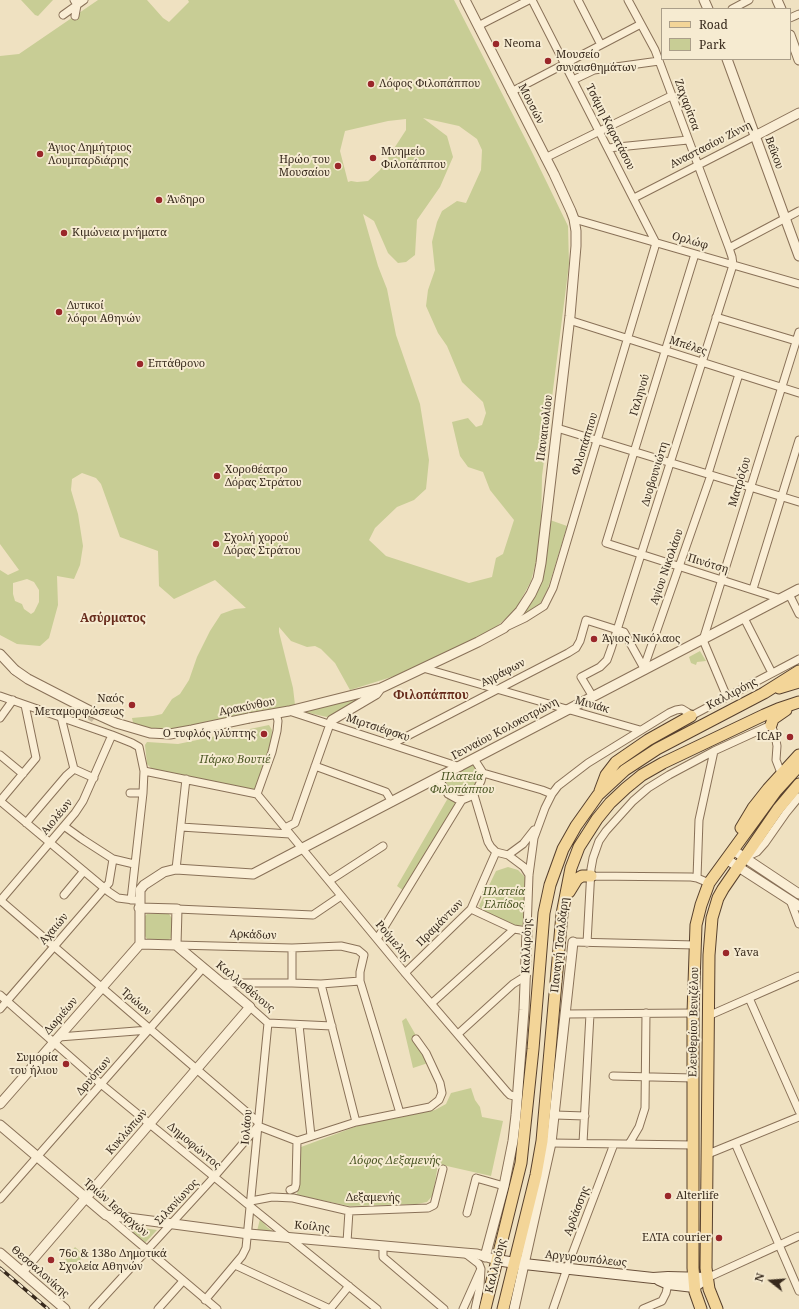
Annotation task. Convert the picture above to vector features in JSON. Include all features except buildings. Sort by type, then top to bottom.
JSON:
[{"type":"main road","points":[[764,693],[799,671]]},
{"type":"main road","points":[[764,693],[799,682]]},
{"type":"main road","name":"Καλλιρόης","points":[[486,1306],[523,1152],[546,900],[554,872],[566,843],[576,826],[598,796],[625,770],[652,752],[764,693]]},
{"type":"main road","points":[[770,725],[773,719],[799,703]]},
{"type":"main road","name":"Παναγή Τσαλδάρη","points":[[503,1309],[520,1264],[542,1141],[564,899],[571,868],[582,842],[597,818],[626,788],[663,763],[778,709],[799,703]]},
{"type":"main road","points":[[598,796],[606,775],[616,762],[648,740],[691,716]]},
{"type":"main road","points":[[732,851],[747,817],[781,773],[799,755]]},
{"type":"main road","name":"Ελευθερίου Βενιζέλου","points":[[701,1309],[697,1300],[694,1283],[693,1013],[695,945],[698,916],[709,884],[776,791],[799,766]]},
{"type":"main road","name":"Ελευθερίου Βενιζέλου","points":[[717,1309],[709,1289],[707,1278],[708,1016],[710,936],[712,918],[718,898],[741,862],[778,809],[799,784]]},
{"type":"main road","points":[[564,899],[577,878],[582,876],[591,876]]},
{"type":"main road","name":"Κοίλης","points":[[497,1260],[520,1264]]},
{"type":"main road","name":"Αργυρουπόλεως","points":[[520,1264],[653,1278],[668,1277],[694,1283]]},
{"type":"main road","name":"Αργυρουπόλεως","points":[[653,1278],[668,1284],[694,1283]]},
{"type":"main road","points":[[694,1283],[707,1278]]},
{"type":"street","points":[[63,15],[75,3],[84,0]]},
{"type":"street","name":"Μουσών","points":[[465,0],[545,158],[574,220]]},
{"type":"street","points":[[478,26],[529,0]]},
{"type":"street","name":"Τσάμη Καρατάσου","points":[[532,0],[656,243]]},
{"type":"street","points":[[578,0],[601,46]]},
{"type":"street","name":"Ζαχαρίτσα","points":[[630,0],[655,50],[732,256],[733,265]]},
{"type":"street","points":[[734,8],[749,0]]},
{"type":"street","points":[[75,3],[75,16]]},
{"type":"street","points":[[511,92],[641,24]]},
{"type":"street","points":[[791,38],[799,60]]},
{"type":"street","points":[[655,50],[661,47]]},
{"type":"street","name":"Βεΐκου","points":[[727,60],[799,256]]},
{"type":"street","points":[[573,80],[594,70],[659,61]]},
{"type":"street","points":[[545,158],[671,96]]},
{"type":"street","name":"Αναστασίου Ζίννη","points":[[634,198],[799,113]]},
{"type":"street","points":[[608,148],[688,140]]},
{"type":"street","points":[[729,248],[799,211]]},
{"type":"street","name":"Ορλώφ","points":[[574,220],[799,284]]},
{"type":"street","name":"Παναιτωλίου","points":[[504,628],[520,611],[531,594],[538,579],[541,562],[569,320],[576,246],[574,220]]},
{"type":"street","name":"Φιλοπάππου","points":[[504,628],[525,618],[544,606],[547,601],[559,569],[598,441],[656,243]]},
{"type":"street","name":"Γαληνού","points":[[606,543],[695,254]]},
{"type":"street","name":"Δυοβουνιώτη","points":[[593,697],[581,677],[600,667],[607,660],[733,265]]},
{"type":"street","points":[[716,317],[796,341]]},
{"type":"street","name":"Μπέλες","points":[[569,320],[799,393]]},
{"type":"street","name":"Ματρόζου","points":[[703,640],[799,332]]},
{"type":"street","name":"Αγίου Νικολάου","points":[[645,668],[709,475],[739,374]]},
{"type":"street","points":[[557,428],[799,502]]},
{"type":"street","points":[[753,589],[799,440]]},
{"type":"street","name":"Πινότση","points":[[606,543],[753,589],[793,591]]},
{"type":"street","points":[[793,591],[799,614]]},
{"type":"street","name":"Γενναίου Κολοκοτρώνη","points":[[136,902],[140,890],[144,884],[164,872],[176,868],[253,874],[569,710],[645,668],[703,640],[793,591]]},
{"type":"street","points":[[744,618],[772,673]]},
{"type":"street","name":"Αγράφων","points":[[392,744],[576,648],[580,641],[586,620],[618,629]]},
{"type":"street","name":"Αρακύνθου","points":[[0,654],[15,670],[28,679],[94,713],[116,723],[150,733],[170,734],[289,711],[381,688],[504,628]]},
{"type":"street","points":[[618,629],[624,632],[645,668]]},
{"type":"street","points":[[703,640],[727,697]]},
{"type":"street","name":"Καλλιρόης","points":[[463,1309],[481,1269],[485,1256],[504,1186],[513,1141],[518,1097],[526,976],[529,875],[534,838],[544,808],[558,786],[640,730],[676,710],[682,709],[691,716],[799,659]]},
{"type":"street","name":"Μινιάκ","points":[[423,668],[640,730]]},
{"type":"street","points":[[180,827],[288,831],[294,824],[332,720],[376,694],[381,688]]},
{"type":"street","points":[[0,696],[61,717],[87,723],[139,747],[144,771],[143,793],[134,864],[140,944]]},
{"type":"street","points":[[0,718],[13,700]]},
{"type":"street","points":[[25,705],[36,758],[0,801],[118,898],[177,909],[313,915],[341,896]]},
{"type":"street","name":"Μιρτσιέφσκυ","points":[[289,711],[460,767]]},
{"type":"street","points":[[144,771],[257,794],[272,752],[277,731],[278,721],[276,713]]},
{"type":"street","points":[[61,717],[74,770]]},
{"type":"street","points":[[587,943],[593,858],[599,842],[606,831],[633,801],[657,782],[714,751],[770,725],[775,735],[777,746],[776,760],[781,773]]},
{"type":"street","name":"Αιολέων","points":[[0,900],[64,826],[83,801],[112,735]]},
{"type":"street","points":[[697,878],[700,820],[714,751]]},
{"type":"street","points":[[0,755],[23,774]]},
{"type":"street","points":[[474,759],[483,774],[552,794]]},
{"type":"street","points":[[315,766],[386,792],[392,802]]},
{"type":"street","points":[[74,770],[94,778]]},
{"type":"street","points":[[26,823],[66,776],[74,770]]},
{"type":"street","points":[[377,939],[462,800],[474,795],[483,774]]},
{"type":"street","points":[[438,778],[448,794],[462,800]]},
{"type":"street","points":[[176,868],[186,779]]},
{"type":"street","points":[[130,793],[143,793]]},
{"type":"street","name":"Ρούμελης","points":[[257,794],[405,973],[507,1092],[510,1095],[518,1097]]},
{"type":"street","points":[[474,795],[488,842],[491,847],[496,852],[508,855],[524,867],[529,875]]},
{"type":"street","name":"Ελευθερίου Βενιζέλου","points":[[741,862],[757,852],[765,844],[786,813],[799,798]]},
{"type":"street","points":[[64,826],[113,859],[134,864]]},
{"type":"street","points":[[508,855],[523,844],[537,826]]},
{"type":"street","points":[[329,882],[383,846]]},
{"type":"street","points":[[732,851],[741,862],[799,906]]},
{"type":"street","name":"Πραμάντων","points":[[405,973],[471,909],[496,852]]},
{"type":"street","name":"Αχαιών","points":[[0,1008],[109,883],[113,859]]},
{"type":"street","points":[[741,862],[798,890]]},
{"type":"street","points":[[64,895],[84,871]]},
{"type":"street","points":[[591,876],[697,878],[709,884]]},
{"type":"street","name":"Τρώων","points":[[0,900],[197,1069],[258,1124],[297,1141]]},
{"type":"street","points":[[790,900],[799,924]]},
{"type":"street","points":[[176,945],[177,909]]},
{"type":"street","points":[[471,909],[514,929],[527,931]]},
{"type":"street","points":[[432,1003],[514,929]]},
{"type":"street","name":"Παναγή Τσαλδάρη","points":[[514,1309],[520,1264],[551,1143],[573,942],[695,945]]},
{"type":"street","name":"Αρκάδων","points":[[140,944],[292,948],[341,946],[358,950],[364,955],[360,972],[360,980]]},
{"type":"street","name":"Δωριέων","points":[[0,1104],[140,944]]},
{"type":"street","name":"Καλλισθένους","points":[[176,945],[222,982],[268,1023],[332,1026]]},
{"type":"street","points":[[292,948],[292,982]]},
{"type":"street","name":"Δρυόπων","points":[[0,1199],[204,968]]},
{"type":"street","points":[[458,1034],[513,984],[526,976]]},
{"type":"street","points":[[708,1016],[799,976]]},
{"type":"street","points":[[222,982],[292,982],[321,984],[360,980],[400,1113]]},
{"type":"street","points":[[321,984],[356,1122]]},
{"type":"street","name":"Δημοφώντος","points":[[0,995],[56,1039],[102,1084],[150,1124],[214,1177],[251,1204],[287,1236],[377,1309]]},
{"type":"street","points":[[749,998],[799,1111]]},
{"type":"street","name":"Κυκλώπων","points":[[22,1272],[250,1007]]},
{"type":"street","points":[[629,1144],[639,1127],[645,1108],[646,1013]]},
{"type":"street","points":[[566,1014],[693,1013]]},
{"type":"street","points":[[583,1143],[590,1014]]},
{"type":"street","name":"Ιολάου","points":[[205,1300],[242,1256],[246,1248],[249,1234],[268,1023]]},
{"type":"street","points":[[299,1025],[311,1136]]},
{"type":"street","points":[[56,1039],[150,1029]]},
{"type":"street","points":[[290,1190],[294,1188],[296,1184],[297,1141],[356,1122],[430,1107],[439,1100],[442,1094],[440,1083],[426,1053],[416,1038]]},
{"type":"street","points":[[612,1076],[693,1078]]},
{"type":"street","points":[[555,1115],[585,1116]]},
{"type":"street","points":[[708,1154],[799,1117]]},
{"type":"street","name":"Σιλανίωνος","points":[[93,1309],[214,1177],[258,1124]]},
{"type":"street","name":"Τριών Ιεραρχών","points":[[0,1125],[216,1309]]},
{"type":"street","points":[[551,1143],[693,1145]]},
{"type":"street","points":[[735,1143],[799,1291]]},
{"type":"street","name":"Αρδάσσης","points":[[553,1309],[614,1144]]},
{"type":"street","name":"Δεξαμενής","points":[[251,1204],[272,1197],[293,1198],[349,1211],[428,1208],[432,1207],[434,1204],[443,1169]]},
{"type":"street","points":[[468,1213],[476,1178],[504,1186]]},
{"type":"street","points":[[347,1242],[349,1211]]},
{"type":"street","name":"Κοίλης","points":[[106,1215],[171,1225],[249,1234],[287,1236],[464,1253],[485,1256],[497,1260]]},
{"type":"street","points":[[707,1278],[799,1236]]},
{"type":"street","points":[[383,1246],[383,1257],[444,1309]]},
{"type":"street","name":"Θεσσαλονίκης","points":[[0,1253],[65,1309]]},
{"type":"street","points":[[464,1253],[480,1264],[481,1269]]},
{"type":"street","points":[[235,1264],[330,1309],[349,1286]]},
{"type":"street","name":"Καλλιρόης","points":[[475,1309],[480,1286],[481,1269]]},
{"type":"street","points":[[158,1309],[183,1281]]},
{"type":"street","points":[[643,1309],[662,1301],[668,1284]]},
{"type":"green space","points":[[21,0],[53,0],[38,16],[35,15]]},
{"type":"green space","name":"Λόφος Φιλοπάππου","points":[[98,0],[147,0],[163,18],[169,22],[189,2],[188,0],[454,0],[530,148],[568,226],[569,264],[542,476],[541,530],[537,558],[531,581],[516,609],[495,628],[417,669],[350,690],[335,663],[321,649],[315,646],[307,647],[291,641],[279,627],[293,688],[295,705],[200,726],[164,732],[134,727],[132,718],[162,714],[172,699],[180,694],[189,680],[197,657],[210,631],[221,614],[235,609],[246,608],[215,580],[174,599],[159,586],[158,551],[120,537],[101,484],[96,478],[82,473],[72,479],[71,490],[78,514],[83,546],[80,565],[74,579],[57,576],[58,605],[49,638],[40,646],[17,644],[0,635],[0,570],[8,575],[19,570],[0,544],[0,56],[19,54]],"holes":[[[423,118],[459,126],[477,139],[482,150],[481,170],[466,203],[457,201],[442,211],[437,222],[432,242],[435,270],[428,290],[426,306],[438,333],[447,346],[462,382],[483,402],[486,413],[482,425],[476,427],[468,418],[452,422],[460,456],[468,467],[483,472],[490,490],[514,520],[503,554],[496,558],[492,577],[469,583],[386,556],[369,540],[375,528],[397,507],[414,500],[426,489],[429,460],[420,404],[396,335],[387,289],[378,266],[363,214],[374,221],[388,253],[398,263],[406,262],[415,255],[417,220],[440,187],[453,157],[447,136]],[[406,119],[406,130],[380,170],[368,181],[348,182],[340,151],[345,131],[388,121]],[[27,579],[34,582],[39,590],[39,602],[34,612],[31,614],[24,609],[22,604],[15,601],[13,594],[13,583]]]},
{"type":"green space","points":[[550,520],[567,526],[548,588],[540,604],[532,611],[519,617],[531,600]]},
{"type":"green space","points":[[700,651],[706,661],[697,662],[696,665],[691,663],[689,657]]},
{"type":"green space","points":[[359,698],[327,717],[300,711]]},
{"type":"green space","name":"Πάρκο Βουτιέ","points":[[269,725],[272,730],[271,745],[256,788],[251,791],[154,771],[147,764],[145,745],[147,742],[178,744]]},
{"type":"green space","name":"Πλατεία Φιλοπάππου","points":[[474,759],[483,773],[477,790],[457,799],[438,778]]},
{"type":"green space","points":[[448,798],[456,803],[404,891],[397,886]]},
{"type":"green space","name":"Πλατεία Ελπίδος","points":[[508,867],[518,870],[525,877],[524,926],[515,925],[482,910],[479,906],[496,871]]},
{"type":"green space","points":[[147,914],[169,914],[173,920],[172,937],[167,941],[148,940],[144,935],[143,918]]},
{"type":"green space","points":[[406,1018],[418,1039],[428,1063],[413,1068],[402,1021]]},
{"type":"green space","name":"Λόφος Δεξαμενής","points":[[471,1088],[475,1100],[480,1107],[482,1117],[503,1121],[491,1176],[438,1164],[433,1195],[427,1202],[417,1204],[349,1206],[297,1195],[301,1147],[360,1125],[435,1110],[446,1104],[451,1093]]},
{"type":"green space","points":[[260,1219],[267,1227],[275,1233],[257,1231]]},
{"type":"green space","points":[[129,1226],[157,1230],[145,1243],[127,1229]]},
{"type":"green space","points":[[75,1247],[84,1255],[68,1275],[59,1268]]},
{"type":"tunnel","points":[[89,720],[98,708]]},
{"type":"railway","points":[[0,1268],[48,1309]]},
{"type":"place","name":"Neoma","points":[[496,44]]},
{"type":"place","name":"Μουσείο συναισθημάτων","points":[[548,61]]},
{"type":"place","name":"Λόφος Φιλοπάππου","points":[[371,84]]},
{"type":"place","name":"Άγιος Δημήτριος Λουμπαρδιάρης","points":[[40,154]]},
{"type":"place","name":"Μνημείο Φιλοπάππου","points":[[373,158]]},
{"type":"place","name":"Ηρώο του Μουσαίου","points":[[338,166]]},
{"type":"place","name":"Άνδηρο","points":[[159,200]]},
{"type":"place","name":"Κιμώνεια μνήματα","points":[[64,233]]},
{"type":"place","name":"Δυτικοί λόφοι Αθηνών","points":[[59,312]]},
{"type":"place","name":"Επτάθρονο","points":[[140,364]]},
{"type":"place","name":"Χοροθέατρο Δόρας Στράτου","points":[[217,476]]},
{"type":"place","name":"Σχολή χορού Δόρας Στράτου","points":[[216,544]]},
{"type":"place","name":"Άγιος Νικόλαος","points":[[594,639]]},
{"type":"place","name":"Ναός Μεταμορφώσεως","points":[[132,705]]},
{"type":"place","name":"Ο τυφλός γλύπτης","points":[[264,734]]},
{"type":"place","name":"ICAP","points":[[790,737]]},
{"type":"place","name":"Yava","points":[[726,953]]},
{"type":"place","name":"Συμορία του ήλιου","points":[[66,1064]]},
{"type":"place","name":"Alterlife","points":[[668,1196]]},
{"type":"place","name":"ΕΛΤΑ courier","points":[[719,1238]]},
{"type":"place","name":"76ο & 138ο Δημοτικά Σχολεία Αθηνών","points":[[51,1260]]},
{"type":"district","name":"Ασύρματος","points":[[113,619]]},
{"type":"district","name":"Φιλοπάππου","points":[[431,696]]}]
